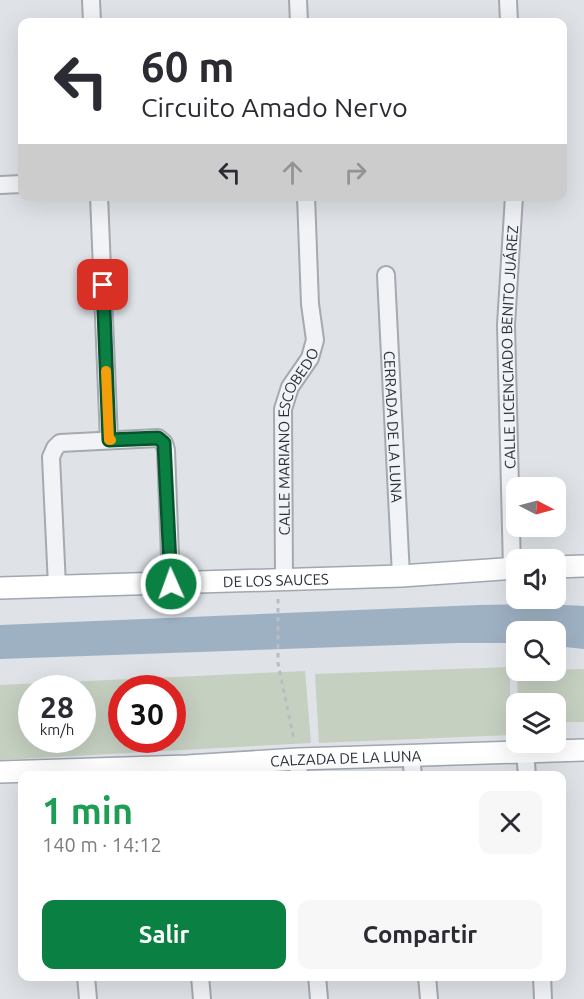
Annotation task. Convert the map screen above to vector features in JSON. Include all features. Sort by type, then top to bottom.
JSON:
[{"type":"main road","points":[[566,567],[584,566]]},
{"type":"main road","name":"DE LOS SAUCES","points":[[0,588],[401,576],[506,569]]},
{"type":"main road","name":"CALZADA DE LA LUNA","points":[[566,750],[584,750]]},
{"type":"main road","name":"CALZADA DE LA LUNA","points":[[187,771],[412,765],[506,753]]},
{"type":"main road","name":"CALZADA DE LA LUNA","points":[[0,772],[18,772]]},
{"type":"street","points":[[91,0],[92,18]]},
{"type":"street","points":[[298,0],[299,18]]},
{"type":"street","points":[[508,0],[510,18]]},
{"type":"street","points":[[0,185],[18,184]]},
{"type":"street","points":[[99,201],[109,440]]},
{"type":"street","name":"CALLE MARIANO ESCOBEDO","points":[[284,580],[283,409],[290,387],[310,358],[315,340],[310,304],[306,201]]},
{"type":"street","name":"CALLE LICENCIADO BENITO JUÁREZ","points":[[513,549],[506,325],[514,201]]},
{"type":"street","name":"CERRADA DE LA LUNA","points":[[386,275],[401,576]]},
{"type":"street","points":[[57,586],[51,457],[60,443],[158,438],[164,443],[171,584]]},
{"type":"street","points":[[525,753],[527,771]]},
{"type":"street","points":[[86,981],[87,999]]},
{"type":"street","points":[[200,981],[202,999]]},
{"type":"street","points":[[317,981],[319,999]]},
{"type":"street","points":[[427,981],[429,999]]},
{"type":"street","points":[[542,981],[543,999]]},
{"type":"path","points":[[278,609],[278,663],[298,767]]},
{"type":"green space","points":[[506,667],[506,681],[510,681],[510,693],[506,693],[506,735],[319,743],[315,674]]},
{"type":"green space","points":[[584,669],[584,722],[566,722],[566,693],[518,693],[517,681],[566,681],[566,670]]},
{"type":"green space","points":[[305,671],[311,743],[186,750],[186,676]]},
{"type":"green space","points":[[108,680],[108,753],[128,753],[0,760],[0,685],[18,684],[18,753],[96,753],[96,681]]},
{"type":"water","points":[[506,605],[506,609],[566,609],[566,605],[584,606],[584,649],[566,647],[566,621],[506,621],[506,643],[0,659],[0,625]]},
{"type":"slow traffic","points":[[106,371],[109,440],[111,440]]},
{"type":"route","points":[[103,285],[109,440],[158,438],[164,443],[171,584]]}]
